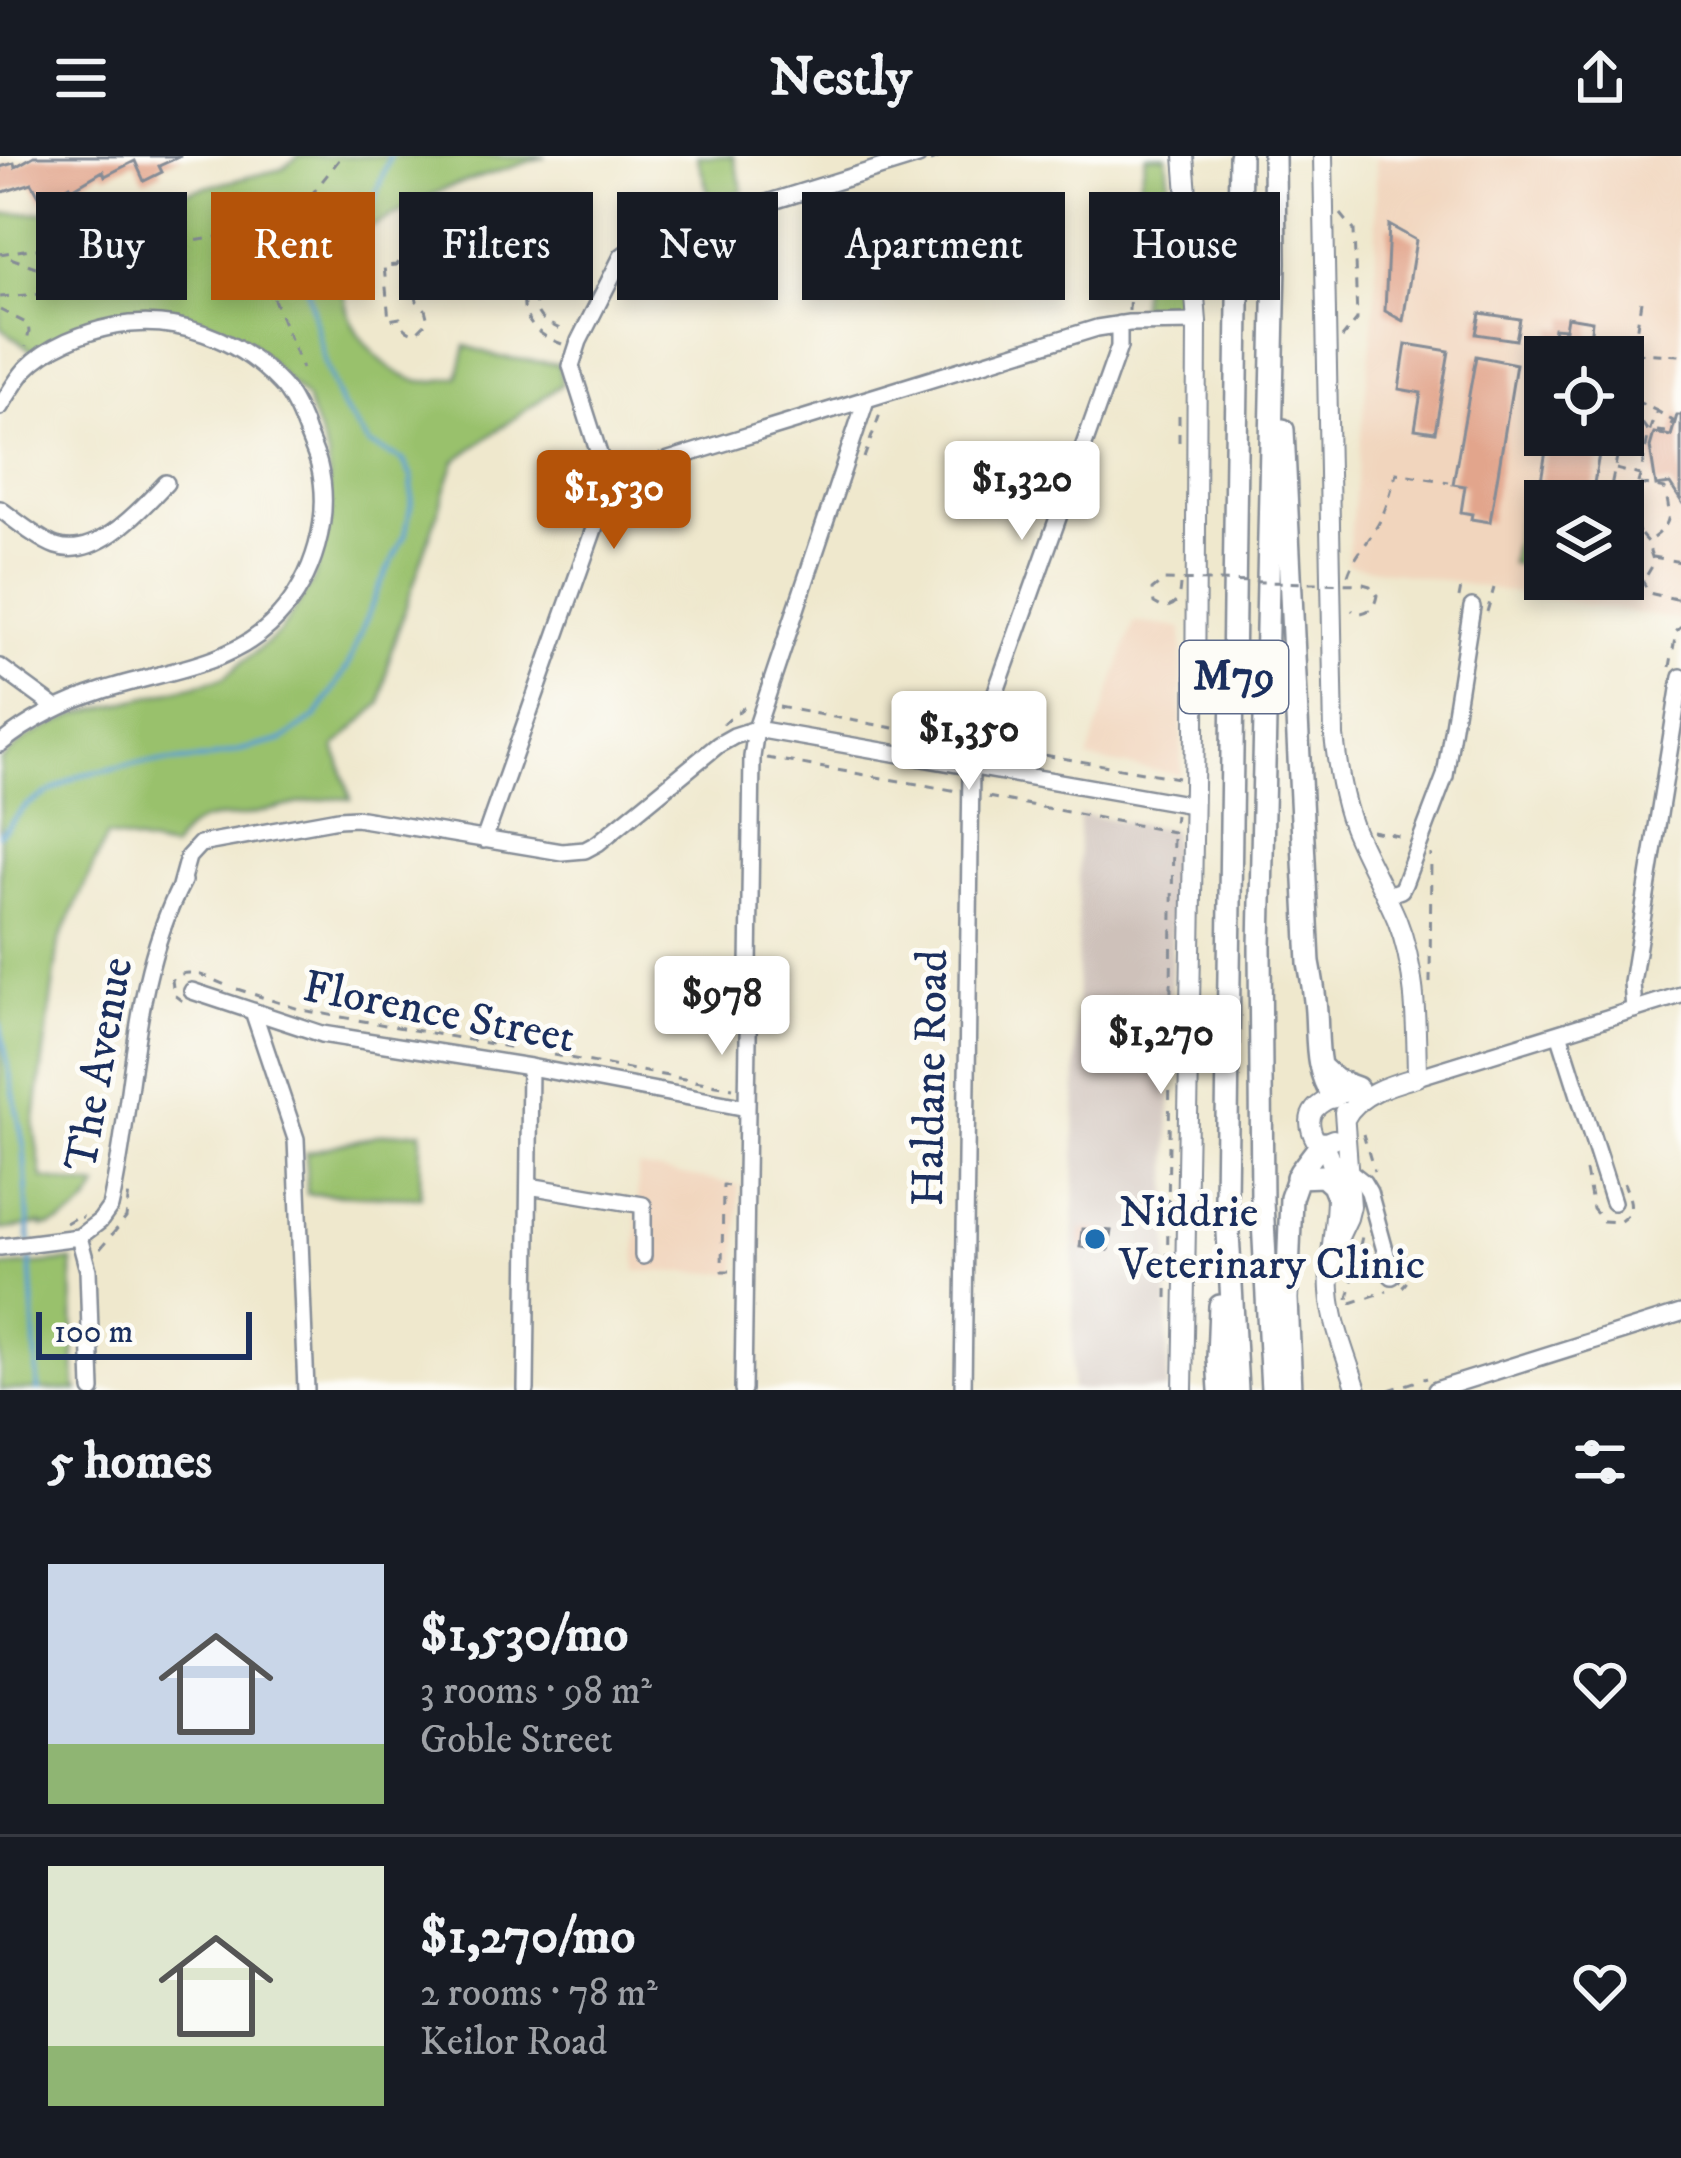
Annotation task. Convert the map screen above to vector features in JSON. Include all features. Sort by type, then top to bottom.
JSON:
[{"type":"highway","name":"M79","points":[[1237,1390],[1226,1198],[1240,156]]},
{"type":"highway","name":"M79","points":[[1274,156],[1274,192]]},
{"type":"highway","name":"M79","points":[[1272,1390],[1262,1226],[1259,947],[1274,300]]},
{"type":"highway","points":[[1277,300],[1308,940],[1318,1061],[1333,1097]]},
{"type":"highway","points":[[1318,1061],[1326,1074],[1358,1088]]},
{"type":"highway","points":[[1292,1390],[1287,1270],[1291,1198],[1297,1177],[1322,1143]]},
{"type":"highway","points":[[1297,1177],[1322,1175],[1344,1203]]},
{"type":"highway","points":[[1220,1390],[1217,1358],[1226,1198]]},
{"type":"main road","points":[[1183,1390],[1187,805],[1197,322],[1184,156]]},
{"type":"main road","points":[[1323,156],[1334,736],[1348,811],[1398,922],[1411,975],[1417,1077],[1358,1088],[1317,1106],[1310,1119],[1312,1135],[1322,1143],[1344,1203]]},
{"type":"main road","points":[[1322,1143],[1334,1138],[1356,1103],[1389,1085]]},
{"type":"main road","points":[[1333,1097],[1349,1120],[1349,1171],[1329,1279],[1331,1303],[1357,1390]]},
{"type":"street","points":[[484,840],[606,495],[607,479],[571,365],[622,256],[641,242],[921,159]]},
{"type":"street","points":[[0,406],[26,369],[56,347],[93,330],[133,322],[180,326],[220,338],[283,385],[320,466],[323,501],[308,573],[279,616],[248,643],[204,664],[106,689],[56,708],[0,744]]},
{"type":"street","points":[[607,479],[1097,328],[1197,322]]},
{"type":"street","name":"Haldane Road","points":[[963,1390],[970,768],[1124,323]]},
{"type":"street","points":[[743,1390],[755,729],[866,400]]},
{"type":"street","points":[[0,509],[56,546],[77,548],[122,526],[166,483]]},
{"type":"street","points":[[1385,896],[1404,884],[1445,776],[1473,608]]},
{"type":"street","points":[[0,667],[56,708]]},
{"type":"street","points":[[1634,1010],[1632,983],[1681,676]]},
{"type":"street","points":[[755,729],[1187,805]]},
{"type":"street","name":"The Avenue","points":[[0,1247],[79,1237],[110,1207],[149,970],[188,857],[200,844],[356,818],[562,852],[585,850],[718,745],[755,729]]},
{"type":"street","points":[[1417,1077],[1681,995]]},
{"type":"street","name":"Florence Street","points":[[182,997],[253,1011],[322,1034],[747,1108]]},
{"type":"street","points":[[253,1011],[296,1139],[306,1390]]},
{"type":"street","points":[[1559,1033],[1613,1202]]},
{"type":"street","points":[[526,1390],[530,1067]]},
{"type":"street","points":[[1349,1171],[1367,1188],[1392,1276]]},
{"type":"street","points":[[529,1186],[643,1205],[643,1256]]},
{"type":"street","points":[[1344,1203],[1374,1219]]},
{"type":"street","points":[[79,1237],[88,1270],[92,1390]]},
{"type":"street","points":[[1436,1390],[1681,1313]]},
{"type":"path","points":[[314,192],[342,156]]},
{"type":"path","points":[[921,159],[945,156]]},
{"type":"path","points":[[569,347],[544,336],[528,320],[523,304],[529,271],[527,247],[517,224],[503,212],[476,215],[444,242],[453,256],[413,281],[428,321],[416,333],[404,328],[400,318],[389,320],[384,266],[395,265],[406,248],[465,205],[503,197],[529,217],[542,250],[543,278],[536,310],[548,323],[574,334]]},
{"type":"path","points":[[1337,208],[1354,230],[1357,320],[1340,345]]},
{"type":"path","points":[[0,254],[30,249],[160,247],[211,238]]},
{"type":"path","points":[[0,254],[86,285],[85,291],[0,297]]},
{"type":"path","points":[[275,300],[302,369]]},
{"type":"path","points":[[1124,323],[1127,300]]},
{"type":"path","points":[[1637,336],[1641,301]]},
{"type":"path","points":[[0,310],[28,325],[26,346]]},
{"type":"path","points":[[1644,353],[1681,355]]},
{"type":"path","points":[[1636,401],[1657,411],[1673,421],[1672,426],[1667,432],[1648,430],[1631,408],[1633,404],[1636,401]]},
{"type":"path","points":[[1639,480],[1648,430],[1657,411]]},
{"type":"path","points":[[1672,426],[1681,428]]},
{"type":"path","points":[[1612,480],[1617,457]]},
{"type":"path","points":[[1615,468],[1640,475]]},
{"type":"path","points":[[1340,574],[1342,589],[1352,560],[1387,508],[1396,473],[1449,482]]},
{"type":"path","points":[[1644,485],[1665,490],[1670,516],[1662,532],[1648,542]]},
{"type":"path","points":[[1644,538],[1654,563],[1644,579]]},
{"type":"path","points":[[1652,557],[1681,562]]},
{"type":"path","points":[[1644,583],[1648,593],[1680,600],[1681,579]]},
{"type":"path","points":[[1180,585],[1174,604],[1163,608],[1154,603],[1152,590],[1164,580],[1370,586],[1377,595],[1374,606],[1360,614],[1352,610]]},
{"type":"path","points":[[1462,582],[1473,608],[1494,588]]},
{"type":"path","points":[[989,745],[1185,779]]},
{"type":"path","points":[[752,756],[956,792],[980,790],[982,796],[1173,832]]},
{"type":"path","points":[[1167,1297],[1173,817],[1187,805]]},
{"type":"path","points":[[1366,829],[1407,838]]},
{"type":"path","points":[[1430,994],[1431,852]]},
{"type":"path","points":[[182,997],[172,980],[191,972],[302,1010],[519,1049]]},
{"type":"path","points":[[542,1053],[735,1088]]},
{"type":"path","points":[[1349,1120],[1377,1179]]},
{"type":"shaded area","points":[[1376,156],[1681,156],[1681,621],[1558,600],[1644,600],[1644,480],[1524,480],[1524,594],[1347,564],[1376,298]]},
{"type":"shaded area","points":[[1134,622],[1182,628],[1181,775],[1087,759]]},
{"type":"shaded area","points":[[1079,814],[1173,830],[1167,1390],[1072,1390]]},
{"type":"shaded area","points":[[638,1167],[739,1185],[737,1273],[636,1271]]},
{"type":"green space","points":[[299,156],[546,156],[438,192],[399,192],[399,213],[375,225],[375,192],[211,192],[211,300],[345,300],[351,321],[366,344],[408,378],[458,377],[466,346],[499,357],[559,364],[562,384],[455,461],[391,651],[381,703],[335,747],[351,799],[204,820],[187,830],[172,849],[107,836],[59,942],[34,1126],[42,1178],[98,1187],[83,1208],[60,1223],[0,1230],[0,761],[27,738],[75,715],[223,678],[280,632],[313,581],[330,522],[328,457],[306,399],[250,342],[200,320],[142,314],[79,327],[32,351],[0,327],[0,214],[36,212],[36,300],[187,300],[185,192],[282,169]]},
{"type":"green space","points":[[697,156],[733,156],[743,191],[708,192]]},
{"type":"green space","points":[[1146,156],[1166,156],[1170,192],[1138,192]]},
{"type":"green space","points":[[1140,300],[1180,300],[1181,309],[1176,311],[1139,312]]},
{"type":"green space","points":[[1523,495],[1524,495],[1524,565],[1511,563]]},
{"type":"green space","points":[[421,1131],[420,1197],[307,1194],[306,1153],[381,1134]]},
{"type":"green space","points":[[72,1261],[78,1390],[0,1390],[0,1267]]},
{"type":"building","points":[[34,156],[181,156],[159,166],[162,172],[144,181],[135,161],[105,176],[103,171],[72,189],[70,185],[58,192],[37,192],[32,183],[0,193],[0,167],[14,163],[15,167]]},
{"type":"building","points":[[1389,225],[1416,240],[1403,321],[1385,311]]},
{"type":"building","points":[[1480,313],[1520,319],[1516,340],[1476,334]]},
{"type":"building","points":[[1567,317],[1592,321],[1590,336],[1553,336],[1554,328],[1565,329]]},
{"type":"building","points":[[1406,344],[1449,351],[1435,432],[1415,429],[1421,393],[1399,389]]},
{"type":"building","points":[[1476,356],[1516,364],[1490,522],[1461,512],[1465,486],[1453,484]]},
{"type":"building","points":[[1677,415],[1681,415],[1681,501],[1670,484],[1656,486],[1650,447],[1654,433],[1671,436]]},
{"type":"building","points":[[1545,456],[1599,456],[1595,480],[1541,480]]},
{"type":"building","name":"Niddrie Veterinary Clinic","points":[[1082,1229],[1111,1231],[1108,1250],[1080,1247]]},
{"type":"waterway","points":[[0,834],[27,805],[80,775],[136,764],[204,759],[283,740],[317,716],[348,666],[405,535],[412,478],[403,460],[370,445],[341,406],[326,366],[303,270],[314,247],[371,207],[390,156]]},
{"type":"waterway","points":[[0,1024],[24,1147],[38,1390]]},
{"type":"place","name":"Niddrie Veterinary Clinic","points":[[1095,1239]]}]
